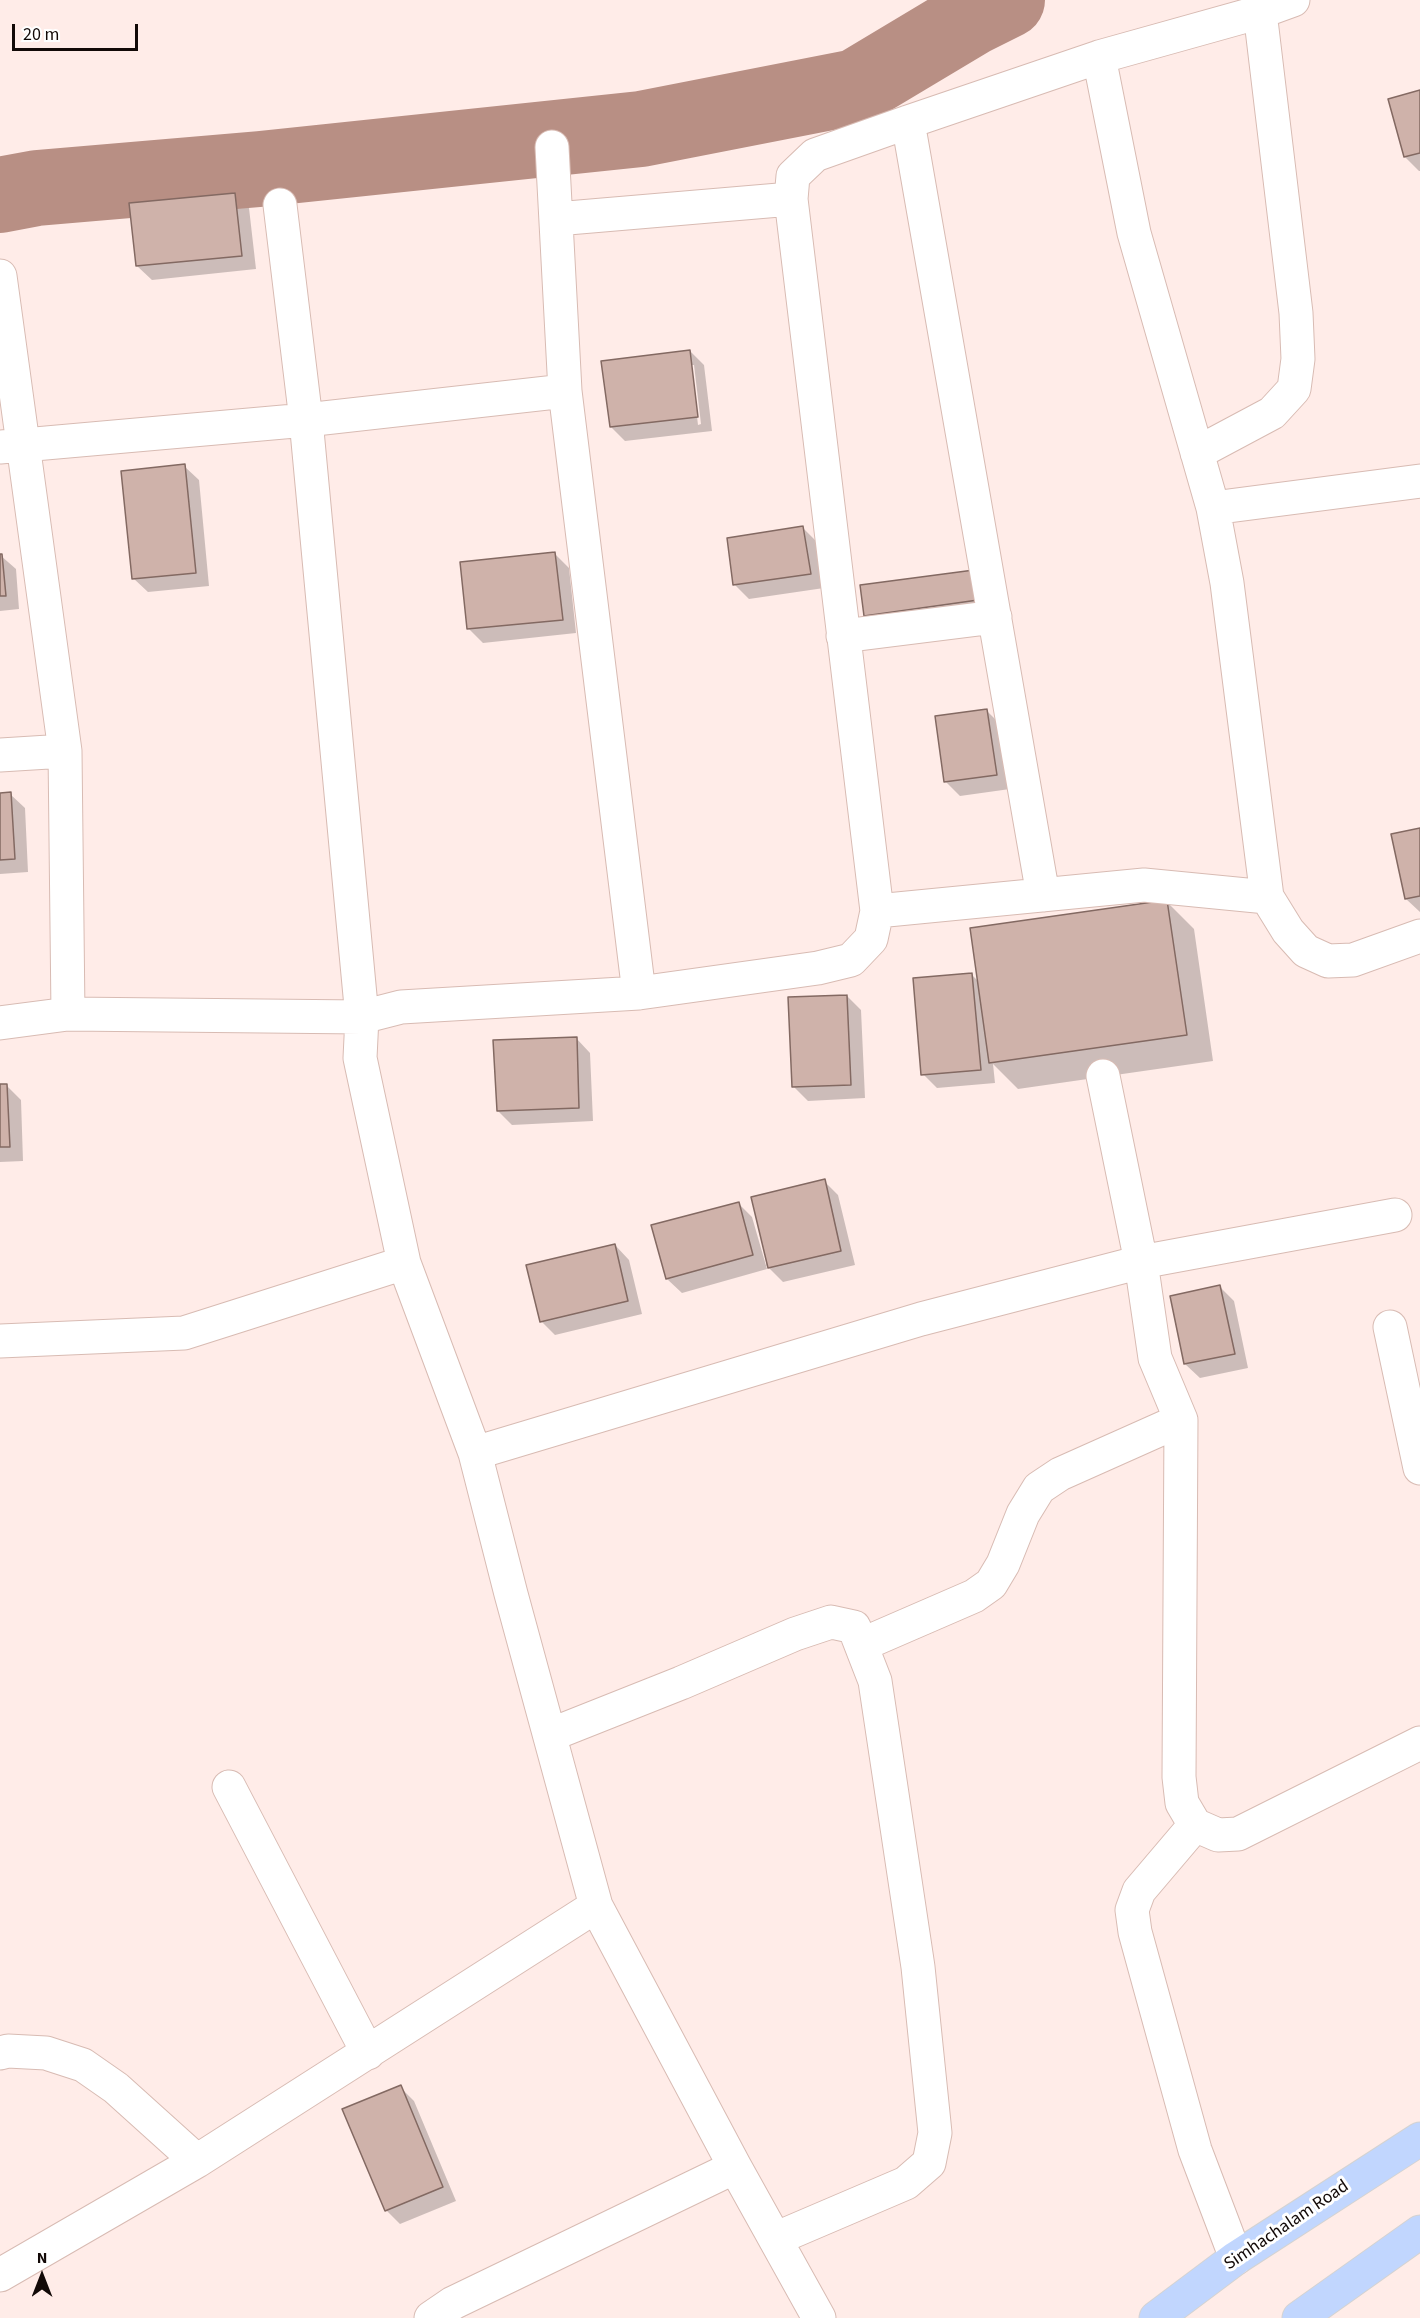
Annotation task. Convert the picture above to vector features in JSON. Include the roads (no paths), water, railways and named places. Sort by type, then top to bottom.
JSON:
[{"type":"main road","name":"Simhachalam Road","points":[[1156,2318],[1236,2258],[1420,2139]]},
{"type":"main road","points":[[1299,2318],[1420,2232]]},
{"type":"street","points":[[0,1023],[68,1014],[362,1017],[401,1007],[639,993],[818,968],[852,960],[871,939],[877,911],[791,199],[793,176],[815,155],[908,122],[1099,57],[1260,12],[1293,0]]},
{"type":"street","points":[[1197,453],[1272,413],[1294,389],[1298,359],[1296,313],[1260,12]]},
{"type":"street","points":[[1099,57],[1134,233],[1213,508],[1227,583],[1267,897],[1288,931],[1306,951],[1328,961],[1353,960],[1420,936]]},
{"type":"street","points":[[908,122],[1043,894]]},
{"type":"street","points":[[552,147],[565,391],[639,993]]},
{"type":"street","points":[[556,219],[791,199]]},
{"type":"street","points":[[280,205],[306,420],[362,1017],[360,1058],[404,1263],[475,1453],[596,1906],[735,2167],[819,2318]]},
{"type":"street","points":[[0,276],[12,446],[65,751],[68,1014]]},
{"type":"street","points":[[12,446],[306,420],[565,391]]},
{"type":"street","points":[[1213,508],[1420,481]]},
{"type":"street","points":[[843,636],[995,617]]},
{"type":"street","points":[[0,755],[65,751]]},
{"type":"street","points":[[877,911],[1144,885],[1267,897]]},
{"type":"street","points":[[1103,1076],[1141,1262],[1155,1358],[1181,1420],[1179,1777],[1182,1803],[1196,1825],[1218,1835],[1238,1834],[1420,1743]]},
{"type":"street","points":[[475,1453],[921,1319],[1141,1262],[1395,1215]]},
{"type":"street","points":[[0,1341],[184,1333],[404,1263]]},
{"type":"street","points":[[1390,1327],[1420,1468]]},
{"type":"street","points":[[861,1645],[974,1596],[991,1584],[1003,1564],[1023,1514],[1039,1488],[1060,1474],[1181,1420]]},
{"type":"street","points":[[550,1735],[681,1683],[795,1634],[831,1622],[854,1627],[875,1681],[918,1967],[936,2133],[929,2163],[906,2183],[775,2239]]},
{"type":"street","points":[[229,1787],[368,2053]]},
{"type":"street","points":[[1196,1825],[1139,1891],[1132,1910],[1135,1932],[1195,2150],[1236,2258]]},
{"type":"street","points":[[0,2275],[197,2161],[596,1906]]},
{"type":"street","points":[[0,2053],[8,2051],[46,2053],[83,2065],[116,2088],[197,2161]]},
{"type":"street","points":[[431,2318],[453,2303],[735,2167]]},
{"type":"waterway","points":[[0,195],[37,188],[260,169],[641,129],[856,87],[973,17],[1007,0]]}]
